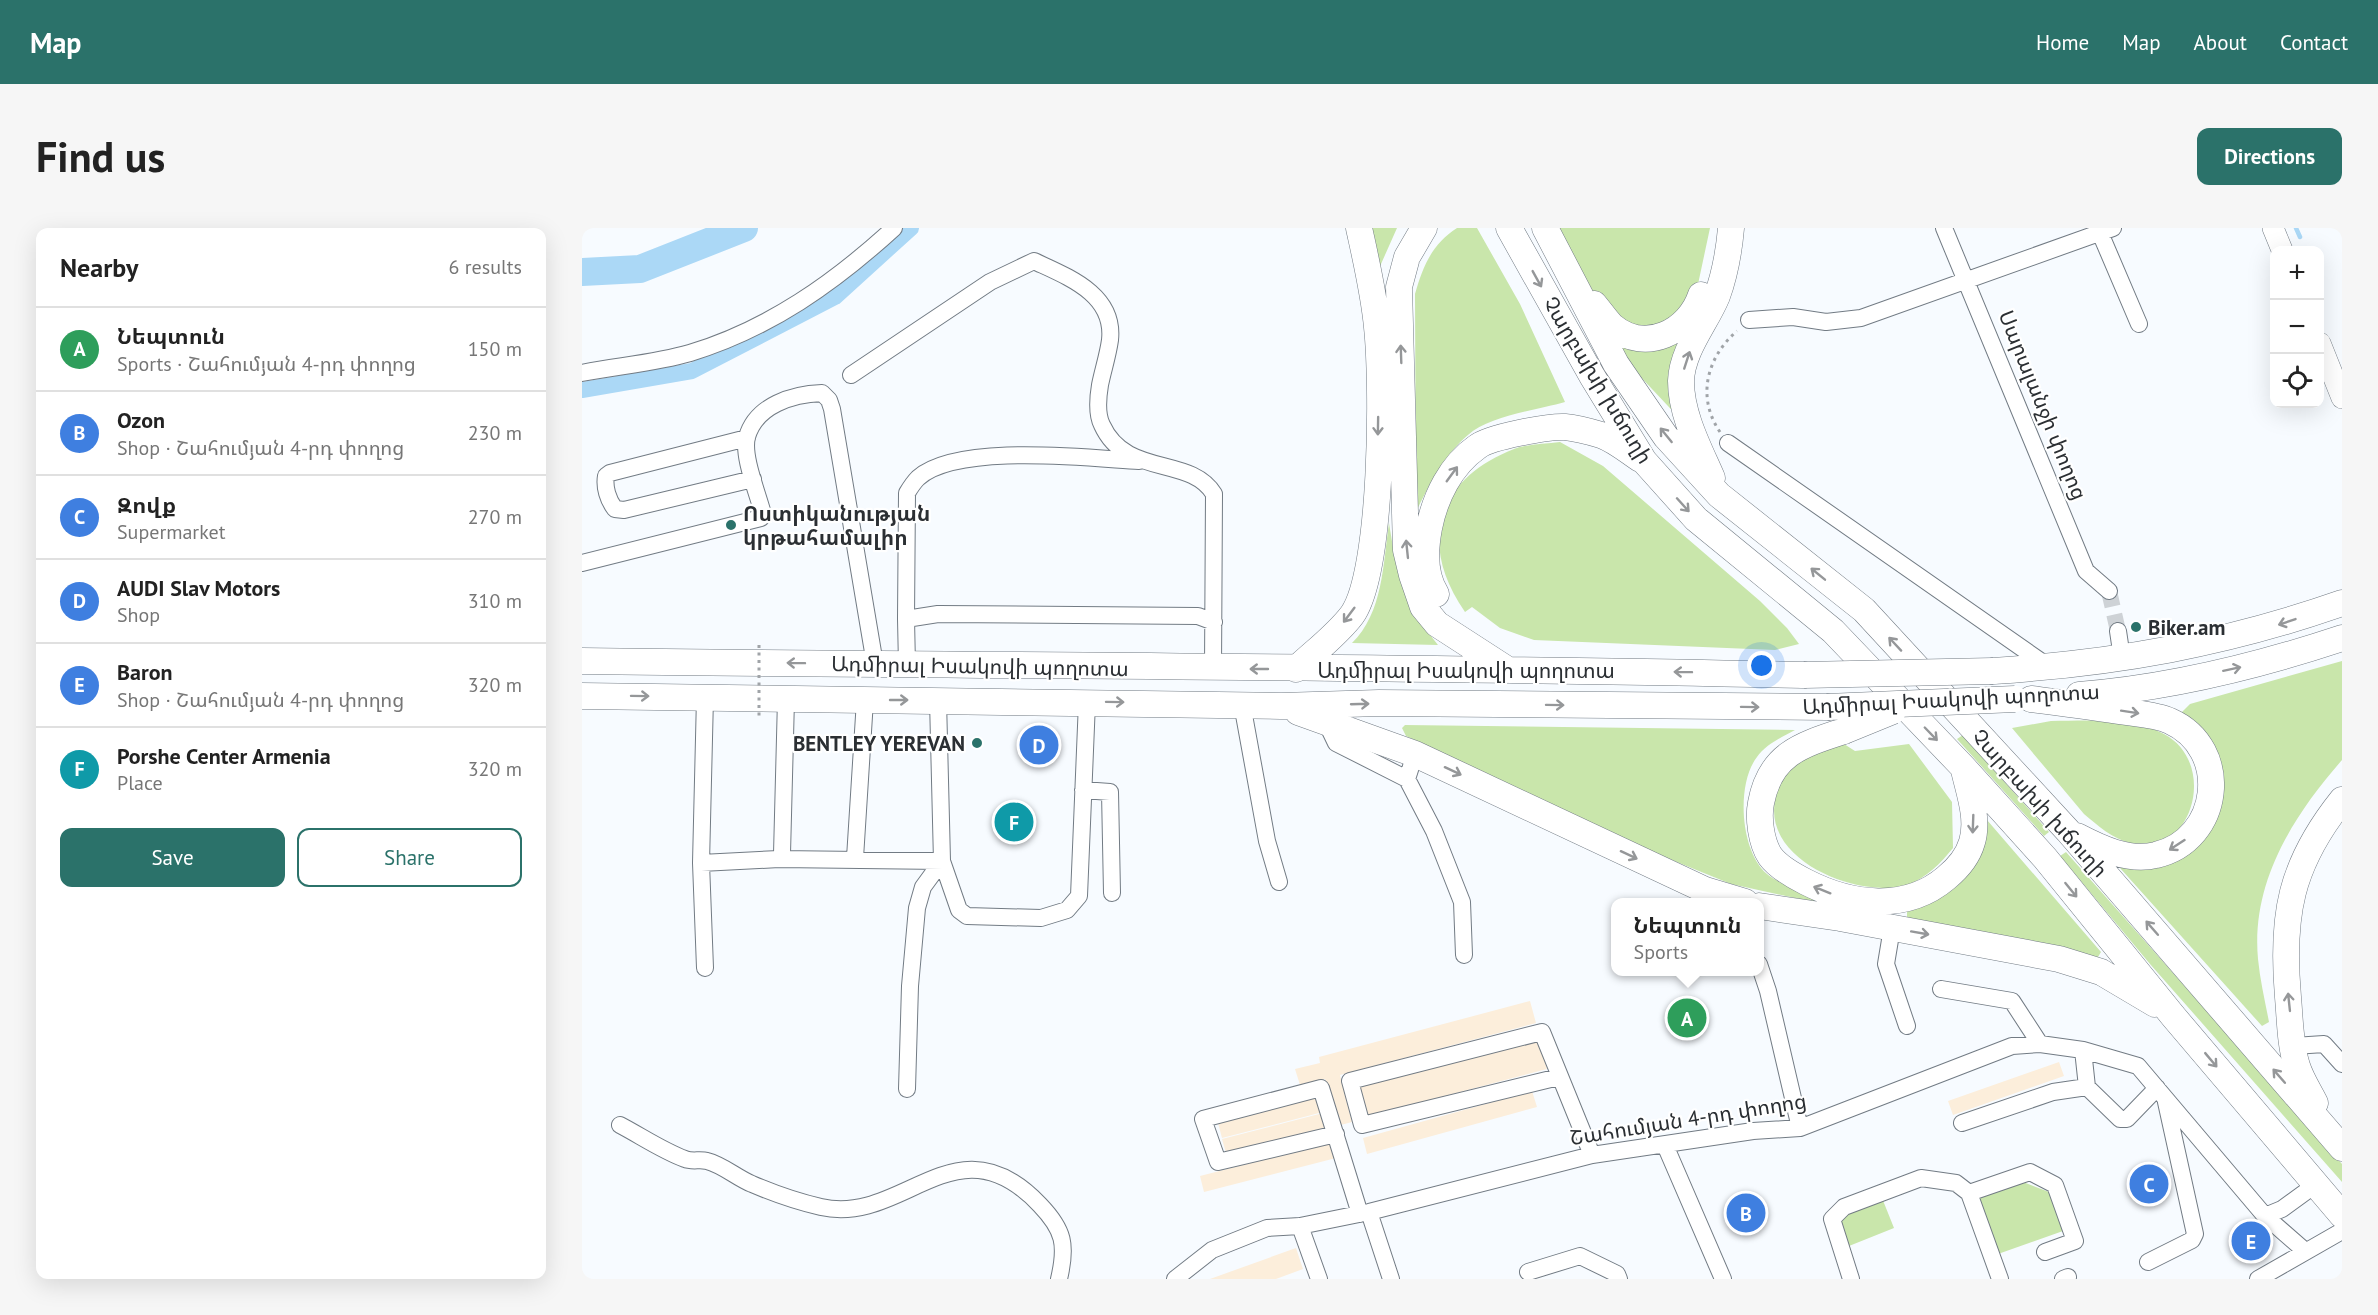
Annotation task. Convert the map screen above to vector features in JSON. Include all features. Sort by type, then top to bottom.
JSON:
[{"type":"highway","points":[[1296,669],[1352,615],[1365,586],[1378,480],[1377,325],[1359,228]]},
{"type":"highway","points":[[1377,325],[1385,285],[1409,228]]},
{"type":"highway","points":[[1424,228],[1407,257],[1399,287],[1406,550],[1424,607],[1437,624],[1516,668]]},
{"type":"highway","name":"Չարբախի խճուղի","points":[[1509,228],[1592,376],[1644,461],[1696,519],[1833,631],[1963,767],[2045,858],[2173,1016],[2342,1215]]},
{"type":"highway","name":"Չարբախի խճուղի","points":[[1545,228],[1616,364],[1666,436],[1719,495],[1864,610],[2070,834],[2336,1142]]},
{"type":"highway","points":[[1568,273],[1612,326],[1640,338],[1652,339],[1666,335],[1684,324],[1697,308],[1712,256],[1716,228]]},
{"type":"highway","points":[[1719,495],[1688,421],[1682,381],[1686,358],[1717,296],[1729,254],[1731,228]]},
{"type":"highway","points":[[1516,668],[1467,632],[1450,615],[1432,589],[1427,571],[1428,533],[1432,511],[1440,491],[1454,470],[1478,446],[1517,433],[1565,427],[1603,436],[1644,461]]},
{"type":"highway","name":"Ադմիրալ Իսակովի պողոտա","points":[[582,661],[1213,669],[1516,668],[1804,675],[1993,671],[2050,668],[2190,647],[2271,628],[2342,603]]},
{"type":"highway","name":"Ադմիրալ Իսակովի պողոտա","points":[[582,696],[1281,706],[1378,703],[1827,707],[2023,699],[2101,693],[2175,681],[2259,663],[2342,638]]},
{"type":"highway","points":[[2023,699],[2169,720],[2193,737],[2204,749],[2209,764],[2211,780],[2209,806],[2194,832],[2171,849],[2155,856],[2134,856],[2101,849],[2070,834],[2045,858]]},
{"type":"highway","points":[[1913,704],[1799,748],[1782,759],[1767,781],[1758,818],[1770,855],[1791,875],[1826,892],[1861,900],[1896,902],[1930,891],[1958,868],[1972,841],[1973,824],[1963,767]]},
{"type":"highway","points":[[1281,706],[1415,754],[1710,896]]},
{"type":"highway","points":[[2336,1142],[2296,1066],[2285,935],[2290,899],[2297,877],[2315,836],[2342,800]]},
{"type":"highway","points":[[1764,907],[1892,927],[2059,959],[2090,969],[2131,988],[2173,1016]]},
{"type":"main road","points":[[2273,228],[2280,246]]},
{"type":"main road","points":[[2324,354],[2342,398]]},
{"type":"street","points":[[582,373],[689,354],[746,332],[802,302],[849,270],[894,228]]},
{"type":"street","name":"Սարալանջի փողոց","points":[[1944,228],[2086,571],[2109,591]]},
{"type":"street","points":[[1749,320],[1793,317],[1826,322],[1861,318],[2104,230],[2139,324]]},
{"type":"street","points":[[852,375],[990,282],[1035,261],[1082,285],[1094,294],[1107,313],[1110,340],[1098,394],[1101,423],[1119,447],[1140,461]]},
{"type":"street","points":[[582,563],[755,522],[763,514],[753,479],[747,438],[757,420],[776,402],[806,393],[822,393],[829,399],[875,664]]},
{"type":"street","points":[[747,438],[610,473],[606,476],[605,482],[610,502],[615,509],[624,510],[753,479]]},
{"type":"street","points":[[1728,443],[2050,668]]},
{"type":"street","points":[[907,665],[907,493],[918,478],[939,467],[1001,454],[1140,461],[1200,479],[1214,494],[1213,669]]},
{"type":"street","points":[[906,619],[938,614],[1198,615],[1214,622]]},
{"type":"street","points":[[2118,631],[2122,658]]},
{"type":"street","points":[[705,698],[701,863],[705,968]]},
{"type":"street","points":[[778,859],[782,854],[786,699]]},
{"type":"street","points":[[855,858],[865,700]]},
{"type":"street","points":[[938,700],[942,861],[959,910],[967,916],[1041,918],[1067,910],[1079,896],[1086,702]]},
{"type":"street","points":[[1242,704],[1268,841],[1279,882]]},
{"type":"street","points":[[1325,720],[1336,743],[1407,779],[1434,831],[1462,902],[1464,955]]},
{"type":"street","points":[[1407,779],[1415,754]]},
{"type":"street","points":[[1083,790],[1110,792],[1112,893]]},
{"type":"street","points":[[701,863],[855,858],[942,861]]},
{"type":"street","points":[[907,1089],[910,986],[917,908],[923,887],[942,861]]},
{"type":"street","points":[[1892,927],[1886,964],[1907,1026]]},
{"type":"street","points":[[1763,976],[1800,1128]]},
{"type":"street","points":[[1941,989],[2012,1001],[2040,1044]]},
{"type":"street","points":[[1558,1077],[1362,1125],[1350,1081],[1542,1032],[1558,1077],[1592,1155]]},
{"type":"street","name":"Շահումյան 4-րդ փողոց","points":[[1175,1279],[1212,1250],[1267,1228],[1300,1226],[1364,1213],[1592,1155],[1753,1131],[1800,1128],[2012,1046],[2040,1044],[2083,1050],[2138,1066],[2265,1216],[2304,1250]]},
{"type":"street","points":[[2294,1046],[2324,1044],[2342,1064]]},
{"type":"street","points":[[2083,1050],[2087,1086],[2120,1119],[2127,1119],[2161,1093],[2195,1234],[2192,1240],[2148,1262]]},
{"type":"street","points":[[1962,1124],[2053,1092],[2087,1086]]},
{"type":"street","points":[[1336,1134],[1218,1162],[1203,1119],[1321,1088],[1364,1213],[1391,1279]]},
{"type":"street","points":[[620,1125],[687,1160],[707,1161],[752,1184],[823,1208],[852,1208],[886,1200],[950,1171],[977,1169],[1009,1180],[1032,1197],[1054,1220],[1064,1241],[1059,1279]]},
{"type":"street","points":[[1665,1145],[1723,1279]]},
{"type":"street","points":[[1969,1193],[2030,1172],[2055,1185],[2074,1241],[2045,1252]]},
{"type":"street","points":[[1851,1279],[1832,1219],[1844,1207],[1921,1178],[1956,1183],[1969,1193],[2000,1279]]},
{"type":"street","points":[[2265,1216],[2282,1209],[2315,1185]]},
{"type":"street","points":[[1300,1226],[1319,1279]]},
{"type":"street","points":[[2258,1279],[2304,1250],[2342,1231]]},
{"type":"street","points":[[1528,1272],[1580,1256],[1617,1274],[1619,1279]]},
{"type":"path","points":[[1728,443],[1710,412],[1706,380],[1714,359],[1729,339],[1749,320]]},
{"type":"path","points":[[759,645],[759,718]]},
{"type":"shaded area","points":[[1530,1001],[1536,1023],[1340,1075],[1352,1122],[1337,1126],[1325,1079],[1300,1085],[1295,1069],[1320,1063],[1319,1057]]},
{"type":"shaded area","points":[[1539,1039],[1547,1069],[1366,1117],[1358,1087]]},
{"type":"shaded area","points":[[2059,1062],[2064,1076],[1953,1115],[1948,1101]]},
{"type":"shaded area","points":[[1532,1091],[1537,1107],[1367,1154],[1363,1138]]},
{"type":"shaded area","points":[[1319,1097],[1323,1112],[1222,1138],[1218,1123]]},
{"type":"shaded area","points":[[1323,1113],[1327,1127],[1226,1153],[1222,1139]]},
{"type":"shaded area","points":[[1332,1142],[1336,1158],[1204,1192],[1200,1176]]},
{"type":"shaded area","points":[[1296,1248],[1303,1269],[1276,1279],[1210,1279]]},
{"type":"green space","points":[[1367,228],[1397,228],[1377,273]]},
{"type":"green space","points":[[1457,228],[1477,228],[1520,304],[1565,402],[1514,414],[1477,428],[1459,443],[1444,461],[1416,512],[1415,294],[1430,256],[1441,241]]},
{"type":"green space","points":[[1558,228],[1710,228],[1694,303],[1676,322],[1642,332],[1589,295]]},
{"type":"green space","points":[[1600,318],[1621,337],[1684,329],[1683,422],[1636,372]]},
{"type":"green space","points":[[1560,442],[1603,466],[1760,601],[1787,628],[1799,644],[1775,650],[1534,640],[1500,628],[1472,607],[1465,612],[1450,587],[1442,562],[1439,539],[1442,517],[1451,496],[1466,478],[1487,462],[1519,447]]},
{"type":"green space","points":[[1389,523],[1403,588],[1416,615],[1438,645],[1352,643],[1362,631],[1376,603]]},
{"type":"green space","points":[[2342,661],[2342,760],[2324,781],[2292,827],[2279,852],[2261,903],[2258,959],[2269,1022],[2262,1026],[2120,868],[2210,822],[2196,726],[2182,712],[2190,704]]},
{"type":"green space","points":[[2051,721],[2123,722],[2164,734],[2181,748],[2191,766],[2194,786],[2191,806],[2183,824],[2170,837],[2152,844],[2130,843],[2111,835],[2100,827],[2084,814],[2012,728]]},
{"type":"green space","points":[[1405,725],[1795,730],[1761,752],[1750,769],[1744,800],[1746,834],[1751,850],[1767,874],[1785,885],[1818,898],[1818,903],[1731,884],[1662,856],[1406,736],[1402,728]]},
{"type":"green space","points":[[1963,735],[2049,832],[2044,836],[1957,739]]},
{"type":"green space","points":[[1844,744],[1855,751],[1909,744],[1952,802],[1953,848],[1933,870],[1915,882],[1900,888],[1871,887],[1852,884],[1833,877],[1798,857],[1785,843],[1776,826],[1774,808],[1785,772],[1805,756]]},
{"type":"green space","points":[[1987,820],[2101,952],[2098,957],[1907,918],[1907,910],[1941,897],[1964,880],[1978,855]]},
{"type":"green space","points":[[2066,852],[2342,1164],[2342,1182],[2150,964],[2060,856]]},
{"type":"green space","points":[[2023,1182],[2049,1192],[2063,1231],[1998,1254],[1978,1198]]},
{"type":"green space","points":[[1882,1198],[1894,1228],[1849,1246],[1838,1216]]},
{"type":"waterway","points":[[582,272],[640,269],[744,228]]},
{"type":"waterway","points":[[582,390],[692,371],[835,297],[911,228]]},
{"type":"waterway","points":[[2296,228],[2300,237]]},
{"type":"tunnel","points":[[2109,591],[2118,631]]},
{"type":"place","name":"Ոստիկանության կրթահամալիր","points":[[731,525]]},
{"type":"place","name":"Biker.am","points":[[2136,627]]},
{"type":"place","name":"BENTLEY YEREVAN","points":[[977,743]]},
{"type":"place","name":"AUDI Slav Motors","points":[[1039,745]]},
{"type":"place","name":"Porshe Center Armenia","points":[[1014,822]]},
{"type":"place","name":"Նեպտուն","points":[[1687,1018]]},
{"type":"place","name":"Զովք","points":[[2149,1184]]},
{"type":"place","name":"Ozon","points":[[1746,1213]]},
{"type":"place","name":"Baron","points":[[2251,1241]]}]
